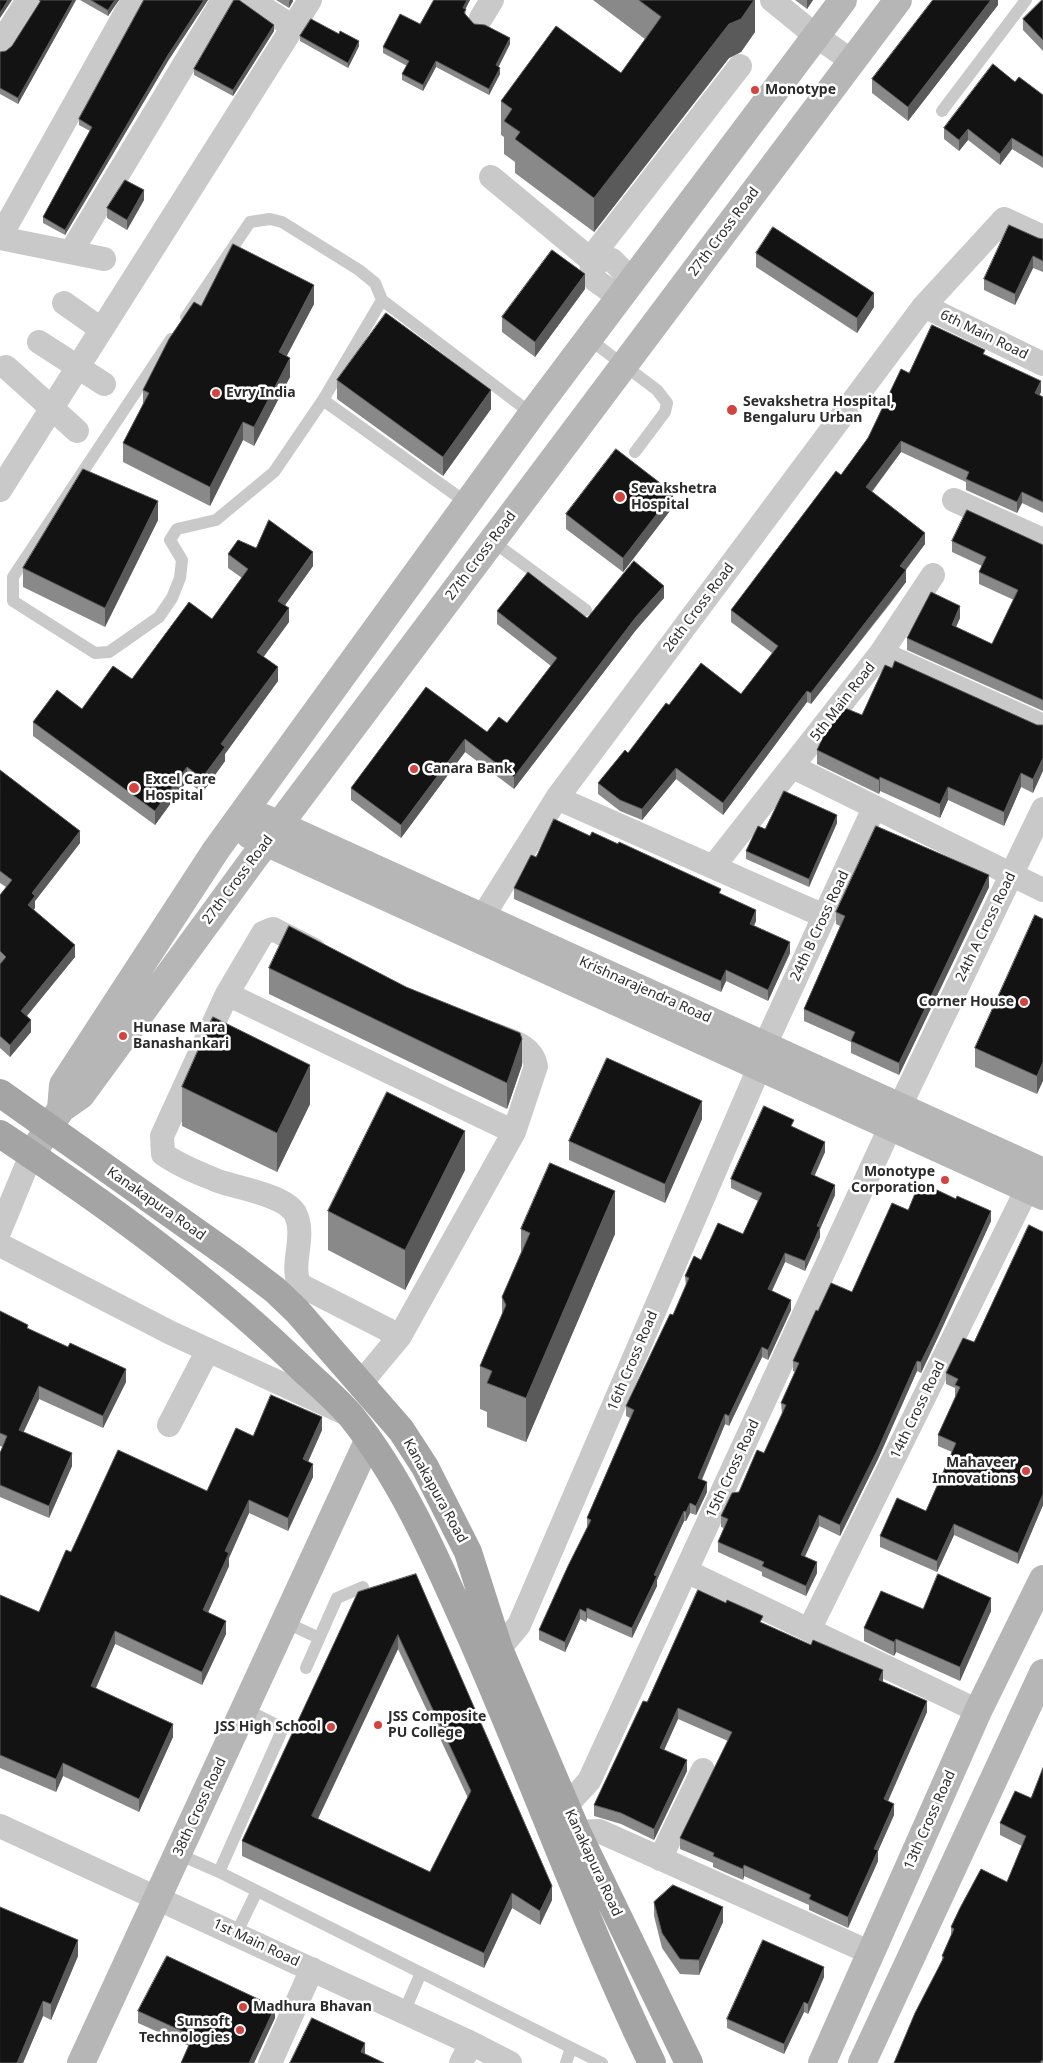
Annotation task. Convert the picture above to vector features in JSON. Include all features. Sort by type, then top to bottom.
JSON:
[{"type":"main road","name":"27th Cross Road","points":[[55,1119],[63,1085],[216,850],[532,414],[844,0]]},
{"type":"main road","name":"27th Cross Road","points":[[31,1155],[55,1119],[81,1095],[273,833],[898,0]]},
{"type":"main road","name":"Krishnarajendra Road","points":[[240,819],[895,1117],[1039,1176]]},
{"type":"main road","name":"Kanakapura Road","points":[[0,1093],[55,1119],[274,1290],[297,1311],[401,1430],[446,1506],[468,1552],[499,1649],[577,1832],[689,2063]]},
{"type":"main road","name":"Kanakapura Road","points":[[0,1134],[209,1283],[350,1415],[408,1501],[440,1567],[496,1694],[550,1830],[652,2063]]},
{"type":"main road","name":"38th Cross Road","points":[[80,2063],[368,1441]]},
{"type":"main road","name":"13th Cross Road","points":[[822,2063],[978,1711],[1043,1579]]},
{"type":"main road","points":[[862,2063],[1043,1673]]},
{"type":"street","points":[[0,44],[28,0]]},
{"type":"street","points":[[104,259],[0,238],[133,0]]},
{"type":"street","points":[[71,252],[223,0]]},
{"type":"street","points":[[251,0],[293,27]]},
{"type":"street","points":[[0,490],[310,0]]},
{"type":"street","points":[[772,0],[816,36],[852,61]]},
{"type":"street","points":[[590,259],[740,66]]},
{"type":"street","points":[[491,176],[590,259],[594,280],[626,289]]},
{"type":"street","name":"26th Cross Road","points":[[476,926],[557,798],[924,306],[1004,219],[1043,237]]},
{"type":"street","points":[[64,303],[101,329]]},
{"type":"street","name":"6th Main Road","points":[[924,306],[1043,364]]},
{"type":"street","points":[[39,342],[104,384]]},
{"type":"street","points":[[6,367],[77,431]]},
{"type":"street","points":[[954,500],[1043,540]]},
{"type":"street","points":[[881,653],[933,575]]},
{"type":"street","name":"5th Main Road","points":[[713,867],[881,653],[1043,726]]},
{"type":"street","points":[[792,767],[1011,876],[1043,890]]},
{"type":"street","points":[[557,798],[824,916]]},
{"type":"street","name":"24th B Cross Road","points":[[762,1056],[874,808]]},
{"type":"street","name":"24th A Cross Road","points":[[895,1117],[1043,809]]},
{"type":"street","points":[[334,960],[274,929],[263,933],[227,994],[162,1136],[163,1154],[175,1162],[220,1181],[256,1192],[291,1207],[299,1227],[300,1243],[297,1275],[300,1285],[400,1336]]},
{"type":"street","points":[[227,994],[514,1132]]},
{"type":"street","points":[[360,1384],[400,1336],[514,1132],[536,1066],[534,1055],[528,1048],[474,1026]]},
{"type":"street","name":"16th Cross Road","points":[[499,1649],[520,1625],[762,1056]]},
{"type":"street","name":"15th Cross Road","points":[[566,1806],[589,1780],[895,1117]]},
{"type":"street","points":[[0,1230],[31,1155]]},
{"type":"street","name":"14th Cross Road","points":[[809,1630],[1039,1176]]},
{"type":"street","points":[[0,1245],[208,1350],[350,1415]]},
{"type":"street","points":[[169,1425],[208,1350]]},
{"type":"street","points":[[686,1571],[978,1711]]},
{"type":"street","points":[[660,1859],[703,1770]]},
{"type":"street","name":"1st Main Road","points":[[0,1826],[404,2012],[466,2053],[510,2063]]},
{"type":"street","points":[[577,1832],[599,1831],[871,1953]]},
{"type":"street","points":[[270,2063],[312,1969]]},
{"type":"lane","points":[[942,111],[1026,0]]},
{"type":"lane","points":[[382,300],[322,400],[274,472],[216,520],[177,529],[170,540],[182,560],[180,578],[172,598],[159,617],[109,652],[95,653],[13,602],[12,577],[250,222],[270,219],[282,222],[359,270],[375,283],[382,300],[532,414]]},
{"type":"lane","points":[[588,339],[656,390],[667,403],[665,412],[635,452]]},
{"type":"lane","points":[[322,400],[467,503]]},
{"type":"lane","points":[[492,541],[586,610]]},
{"type":"lane","points":[[306,1668],[337,1598],[363,1587]]},
{"type":"lane","points":[[285,1622],[319,1638]]},
{"type":"lane","points":[[219,1872],[283,1728],[245,1709]]},
{"type":"lane","points":[[178,1854],[219,1872],[602,2063]]},
{"type":"lane","points":[[236,1934],[257,1891]]},
{"type":"lane","points":[[404,2012],[421,1973]]},
{"type":"lane","points":[[566,2063],[570,2048]]},
{"type":"building","points":[[0,0],[8,0],[0,13]]},
{"type":"building","points":[[40,0],[73,0],[18,98],[0,88],[0,52],[6,51],[12,46]]},
{"type":"building","points":[[91,0],[115,0],[108,10]]},
{"type":"building","points":[[144,0],[204,0],[168,55],[65,230],[43,217],[92,127],[79,119]]},
{"type":"building","points":[[234,0],[239,0],[274,25],[233,90],[194,69]]},
{"type":"building","points":[[434,0],[467,0],[463,8],[466,9],[464,13],[474,24],[485,25],[510,38],[496,65],[500,68],[489,89],[436,61],[423,85],[402,74],[409,61],[383,47],[400,14],[420,24]]},
{"type":"building","points":[[639,0],[754,0],[741,19],[729,24],[594,198],[515,139],[520,132],[504,121],[512,109],[501,101],[556,26],[621,73],[661,17]]},
{"type":"building","points":[[933,0],[991,0],[908,107],[872,79]]},
{"type":"building","points":[[1043,0],[1043,40],[1023,19]]},
{"type":"building","points":[[311,19],[339,34],[340,31],[359,41],[348,63],[300,36]]},
{"type":"building","points":[[993,64],[1015,82],[1019,77],[1043,95],[1043,157],[1012,138],[1000,154],[968,129],[959,140],[944,128]]},
{"type":"building","points":[[125,180],[144,190],[127,220],[107,208]]},
{"type":"building","points":[[1009,225],[1043,239],[1043,261],[1033,256],[1015,294],[984,279]]},
{"type":"building","points":[[773,227],[874,293],[857,318],[756,253]]},
{"type":"building","name":"Evry India","points":[[233,244],[314,285],[279,352],[290,358],[254,427],[243,422],[210,487],[123,443],[149,393],[143,390],[169,339],[194,302],[201,306]]},
{"type":"building","points":[[552,250],[585,274],[535,342],[502,317]]},
{"type":"building","points":[[386,313],[491,390],[443,457],[337,380]]},
{"type":"building","points":[[932,325],[985,350],[983,354],[1041,381],[1035,393],[1043,397],[1043,502],[1022,492],[1017,502],[966,479],[969,472],[901,441],[866,487],[925,533],[900,566],[906,570],[811,693],[807,691],[723,803],[676,768],[642,809],[620,800],[598,783],[625,750],[628,753],[666,703],[669,705],[701,663],[741,694],[778,646],[731,610],[836,471],[841,475],[868,438],[901,369],[909,373]]},
{"type":"building","points":[[616,449],[673,493],[623,558],[566,514]]},
{"type":"building","points":[[83,469],[158,501],[105,608],[23,568]]},
{"type":"building","points":[[967,510],[1043,545],[1043,700],[907,638],[931,592],[960,606],[952,625],[992,644],[1018,590],[979,572],[986,557],[952,541]]},
{"type":"building","points":[[269,520],[313,552],[278,601],[289,608],[257,652],[278,667],[221,744],[225,747],[202,778],[187,767],[155,811],[33,722],[57,690],[82,709],[113,666],[132,679],[189,602],[212,619],[248,569],[228,554],[238,540],[256,548]]},
{"type":"building","points":[[634,561],[664,586],[636,617],[514,777],[465,739],[401,825],[351,788],[426,687],[487,732],[499,717],[507,723],[557,658],[497,611],[528,572],[587,618]]},
{"type":"building","points":[[895,661],[1037,725],[1043,725],[1043,758],[1033,779],[1021,773],[1004,812],[948,787],[940,804],[880,777],[879,780],[817,750],[825,733],[845,708],[862,715],[885,665],[892,668]]},
{"type":"building","points":[[0,770],[80,831],[32,893],[35,896],[28,905],[75,945],[21,1011],[31,1020],[10,1045],[0,1036],[0,964],[6,957],[0,951],[0,895],[12,880],[0,871]]},
{"type":"building","points":[[784,791],[837,815],[809,879],[746,851],[758,826],[765,829]]},
{"type":"building","points":[[554,819],[590,836],[592,832],[618,844],[619,842],[721,889],[719,893],[756,910],[750,924],[790,942],[768,990],[726,970],[721,981],[514,888],[531,855],[536,857]]},
{"type":"building","points":[[876,826],[989,875],[899,1063],[851,1041],[855,1032],[804,1009],[845,916],[836,912]]},
{"type":"building","name":"Corner House","points":[[1035,915],[1043,919],[1043,1062],[1037,1076],[975,1048]]},
{"type":"building","points":[[289,926],[406,987],[520,1033],[522,1039],[507,1083],[269,968]]},
{"type":"building","points":[[213,1017],[310,1065],[277,1133],[182,1087]]},
{"type":"building","points":[[607,1058],[702,1101],[665,1184],[569,1141]]},
{"type":"building","points":[[387,1092],[465,1131],[405,1250],[328,1211]]},
{"type":"building","points":[[764,1106],[794,1120],[791,1126],[825,1142],[811,1174],[835,1185],[817,1226],[820,1227],[805,1261],[785,1253],[768,1289],[791,1300],[768,1350],[762,1347],[729,1416],[725,1414],[698,1478],[707,1482],[696,1506],[690,1503],[686,1512],[684,1511],[654,1575],[657,1576],[632,1628],[587,1608],[586,1612],[580,1609],[565,1642],[539,1630],[591,1520],[587,1518],[634,1410],[626,1406],[670,1314],[673,1315],[689,1278],[685,1276],[694,1256],[701,1260],[718,1223],[743,1234],[762,1193],[731,1179]]},
{"type":"building","points":[[550,1163],[615,1191],[526,1398],[487,1383],[492,1371],[480,1366],[506,1305],[502,1297],[530,1233],[521,1229]]},
{"type":"building","points":[[920,1182],[956,1199],[957,1196],[991,1211],[938,1327],[921,1362],[917,1361],[878,1449],[840,1525],[819,1515],[801,1555],[817,1562],[806,1586],[762,1566],[764,1562],[718,1542],[728,1519],[721,1516],[732,1493],[739,1492],[757,1450],[764,1453],[786,1405],[781,1403],[799,1363],[793,1361],[816,1310],[818,1311],[831,1283],[852,1292],[892,1203],[908,1210]]},
{"type":"building","points":[[1029,1225],[1043,1232],[1043,1494],[1018,1553],[954,1524],[937,1561],[880,1536],[897,1498],[926,1511],[956,1443],[938,1435],[960,1387],[955,1385],[958,1379],[946,1373],[963,1338],[974,1342]]},
{"type":"building","points":[[0,1311],[28,1325],[27,1328],[68,1347],[70,1343],[126,1369],[103,1416],[39,1386],[19,1430],[72,1453],[49,1506],[0,1485],[0,1453],[7,1436],[0,1433]]},
{"type":"building","points":[[271,1395],[322,1417],[303,1459],[313,1464],[288,1518],[249,1500],[225,1551],[229,1553],[203,1610],[226,1621],[202,1672],[115,1631],[91,1686],[173,1724],[139,1799],[63,1763],[56,1779],[0,1755],[0,1595],[39,1612],[66,1550],[71,1552],[118,1450],[207,1491],[236,1428],[253,1436]]},
{"type":"building","name":"JSS High School","points":[[416,1574],[552,1886],[540,1911],[512,1893],[484,1953],[242,1841],[358,1592]],"holes":[[[398,1635],[471,1791],[430,1872],[312,1816]]]},
{"type":"building","points":[[938,1574],[991,1598],[960,1667],[896,1639],[894,1642],[864,1628],[881,1591],[923,1609]]},
{"type":"building","points":[[698,1590],[726,1603],[727,1600],[763,1616],[760,1622],[811,1645],[813,1640],[883,1670],[879,1680],[927,1701],[884,1799],[894,1804],[874,1849],[878,1850],[848,1917],[809,1899],[811,1895],[744,1865],[743,1869],[713,1856],[714,1853],[680,1838],[732,1732],[678,1708],[660,1748],[687,1760],[654,1829],[621,1813],[594,1805],[643,1701],[647,1702]]},
{"type":"building","points":[[1043,1768],[1043,2061],[1040,2063],[894,2063],[915,2013],[944,1957],[942,1956],[954,1929],[951,1927],[981,1869],[1007,1882],[1026,1836],[1000,1823],[1015,1791],[1031,1798]]},
{"type":"building","points":[[673,1885],[723,1907],[699,1960],[680,1959],[662,1933],[654,1902]]},
{"type":"building","points":[[0,1907],[78,1940],[51,2004],[43,2001],[17,2063],[0,2063]]},
{"type":"building","points":[[763,1940],[824,1967],[808,2004],[804,2002],[784,2044],[727,2019]]},
{"type":"building","points":[[167,1956],[275,2007],[249,2063],[181,2063],[193,2036],[138,2011]]},
{"type":"building","points":[[312,2018],[365,2043],[361,2052],[384,2063],[290,2063]]},
{"type":"place","name":"Monotype","points":[[755,90]]},
{"type":"place","name":"Evry India","points":[[216,393]]},
{"type":"place","name":"Sevakshetra Hospital, Bengaluru Urban","points":[[732,410]]},
{"type":"place","name":"Sevakshetra Hospital","points":[[620,497]]},
{"type":"place","name":"Canara Bank","points":[[414,769]]},
{"type":"place","name":"Excel Care Hospital","points":[[134,788]]},
{"type":"place","name":"Corner House","points":[[1024,1002]]},
{"type":"place","name":"Hunase Mara Banashankari","points":[[123,1036]]},
{"type":"place","name":"Monotype Corporation","points":[[945,1180]]},
{"type":"place","name":"Mahaveer Innovations","points":[[1026,1471]]},
{"type":"place","name":"JSS Composite PU College","points":[[378,1725]]},
{"type":"place","name":"JSS High School","points":[[331,1727]]},
{"type":"place","name":"Madhura Bhavan","points":[[243,2007]]},
{"type":"place","name":"Sunsoft Technologies","points":[[240,2030]]}]
